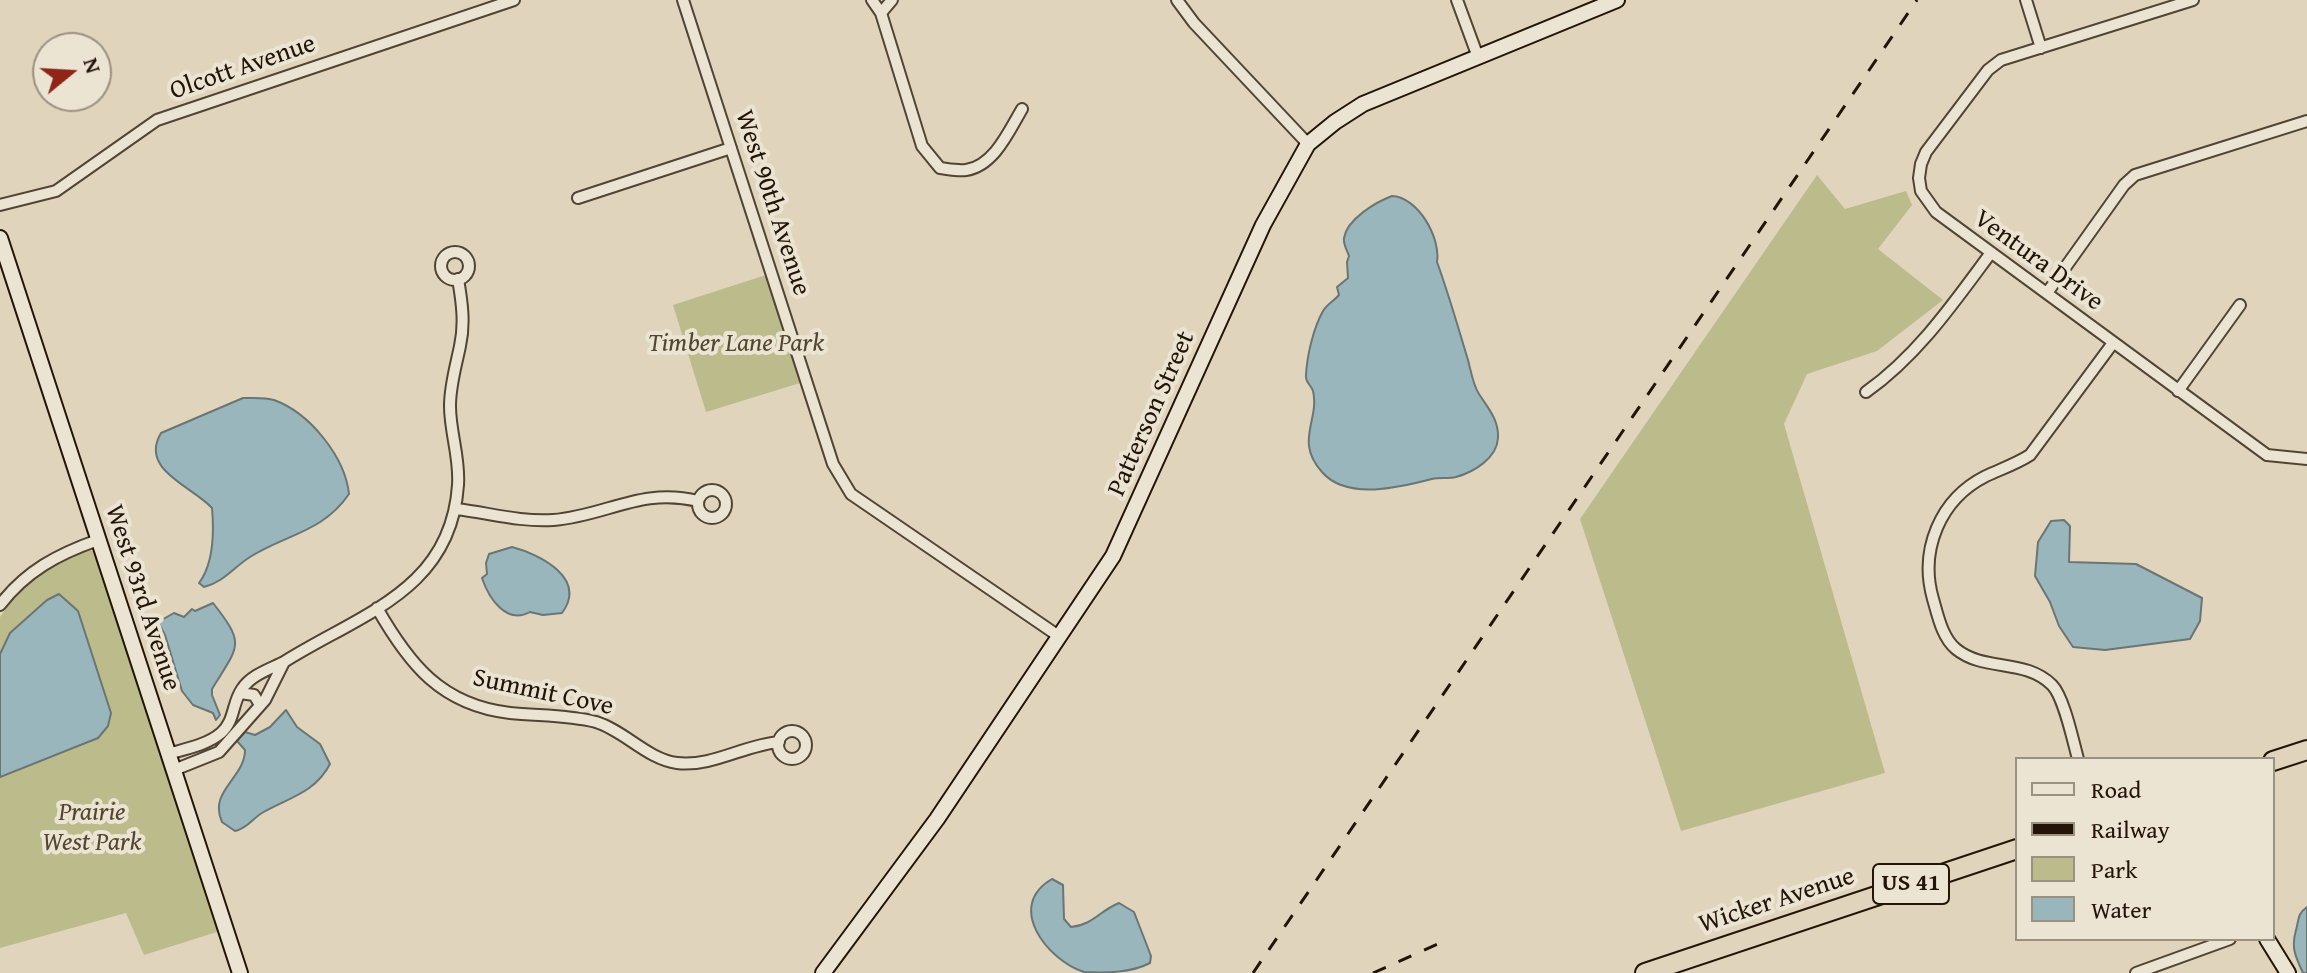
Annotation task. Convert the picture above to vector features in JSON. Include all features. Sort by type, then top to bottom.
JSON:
[{"type":"highway","points":[[2275,760],[2307,750]]},
{"type":"highway","name":"Wicker Avenue","points":[[1645,973],[2015,850]]},
{"type":"street","name":"Olcott Avenue","points":[[0,205],[56,191],[157,120],[514,0]]},
{"type":"street","name":"West 90th Avenue","points":[[683,0],[833,464],[851,494],[1060,637]]},
{"type":"street","points":[[872,0],[881,13],[922,146],[940,168],[965,171],[982,165],[1004,140],[1022,109]]},
{"type":"street","points":[[881,13],[892,0]]},
{"type":"street","points":[[1177,0],[1194,23],[1308,144]]},
{"type":"street","points":[[1457,0],[1478,57]]},
{"type":"street","name":"Patterson Street","points":[[823,973],[937,819],[1119,545],[1263,225],[1308,144],[1363,104],[1617,0]]},
{"type":"street","points":[[2026,0],[2041,48]]},
{"type":"street","name":"Ventura Drive","points":[[2193,0],[2001,60],[1988,70],[1935,140],[1921,164],[1919,178],[1927,202],[1990,254],[2178,391],[2267,455],[2307,459]]},
{"type":"street","points":[[2047,293],[2124,185],[2135,175],[2307,121]]},
{"type":"street","points":[[578,198],[731,148]]},
{"type":"street","name":"West 93rd Avenue","points":[[0,238],[5,273],[98,540],[240,973]]},
{"type":"street","points":[[1866,392],[1882,381],[1937,327],[1990,254]]},
{"type":"street","points":[[174,770],[219,752],[230,730],[240,693],[254,677],[409,588],[435,557],[456,509],[459,458],[450,407],[462,332],[458,279]]},
{"type":"street","points":[[2178,391],[2240,305]]},
{"type":"street","points":[[2077,757],[2055,688],[2040,674],[1970,657],[1955,648],[1945,635],[1928,582],[1930,542],[1953,498],[1985,477],[2030,455],[2113,343]]},
{"type":"street","points":[[456,509],[503,519],[556,520],[639,498],[672,497],[698,501]]},
{"type":"street","points":[[0,605],[12,590],[44,563],[98,540]]},
{"type":"street","name":"Summit Cove","points":[[377,608],[407,657],[423,674],[443,690],[486,709],[593,722],[610,727],[647,750],[676,763],[711,761],[764,743],[779,742]]},
{"type":"street","points":[[168,754],[230,730],[260,705],[284,662]]},
{"type":"street","points":[[240,693],[254,695],[260,705]]},
{"type":"street","points":[[2136,973],[2224,941]]},
{"type":"street","points":[[2268,941],[2288,973]]},
{"type":"green space","points":[[1817,175],[1845,209],[1906,191],[1912,205],[1878,249],[1943,300],[1877,351],[1807,374],[1784,424],[1885,773],[1681,831],[1580,519]]},
{"type":"green space","name":"Timber Lane Park","points":[[766,275],[800,383],[706,412],[673,305]]},
{"type":"green space","name":"Prairie West Park","points":[[91,550],[100,558],[220,931],[144,955],[126,913],[0,948],[0,617],[18,595],[51,566],[77,553]]},
{"type":"water","points":[[1392,196],[1411,203],[1431,231],[1437,262],[1474,382],[1495,420],[1498,438],[1489,458],[1463,475],[1390,488],[1360,489],[1333,481],[1314,461],[1309,440],[1314,402],[1313,391],[1306,380],[1307,368],[1319,318],[1339,295],[1337,287],[1348,278],[1346,231],[1363,212]]},
{"type":"water","points":[[243,398],[274,400],[300,415],[333,451],[349,494],[339,507],[316,525],[264,549],[217,582],[204,587],[199,583],[210,557],[212,508],[162,467],[156,446],[161,433]]},
{"type":"water","points":[[2064,520],[2070,526],[2069,562],[2136,564],[2202,598],[2200,621],[2190,639],[2105,650],[2073,647],[2059,626],[2035,576],[2038,542],[2051,521]]},
{"type":"water","points":[[512,547],[547,562],[565,579],[569,589],[562,613],[514,615],[494,601],[482,578],[487,574],[489,554]]},
{"type":"water","points":[[59,594],[78,611],[111,713],[108,726],[98,738],[0,777],[0,654],[10,633],[47,600]]},
{"type":"water","points":[[213,603],[231,628],[235,645],[212,689],[220,715],[216,720],[213,713],[193,705],[182,691],[158,622],[174,613],[184,617],[192,609],[195,611]]},
{"type":"water","points":[[286,710],[297,727],[320,744],[330,764],[309,788],[235,831],[222,822],[219,811],[223,793],[243,760],[245,750],[237,741],[245,732],[255,735],[270,727]]},
{"type":"water","points":[[1052,879],[1063,885],[1064,919],[1071,927],[1085,924],[1119,903],[1134,912],[1151,956],[1150,963],[1127,971],[1084,972],[1057,956],[1036,931],[1032,917],[1032,903],[1038,890]]},
{"type":"water","points":[[2307,907],[2307,973],[2303,973],[2294,942],[2299,917]]},
{"type":"railway","points":[[1253,973],[1917,0]]},
{"type":"railway","points":[[1373,973],[1442,942]]}]
